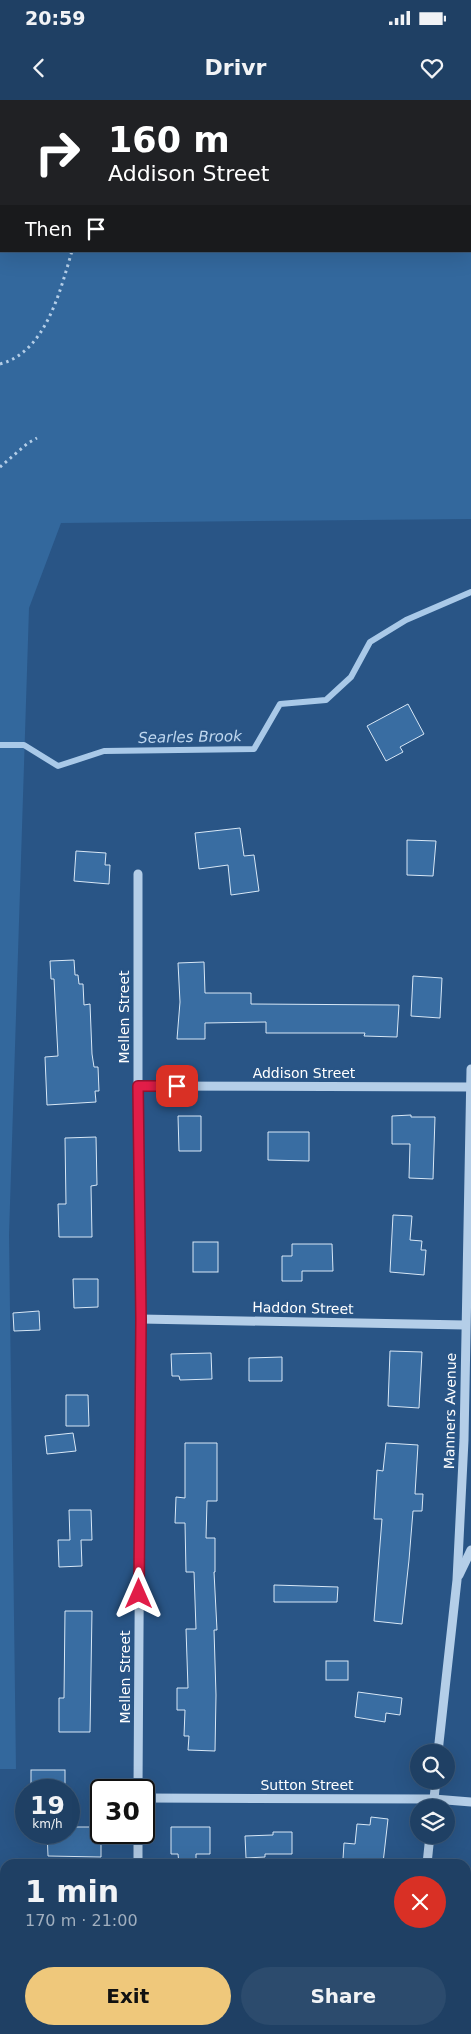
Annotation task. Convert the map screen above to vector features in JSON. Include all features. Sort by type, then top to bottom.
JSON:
[{"type":"street","name":"Mellen Street","points":[[138,874],[141,1319],[138,1779]]},
{"type":"street","name":"Manners Avenue","points":[[439,1744],[457,1580],[464,1440],[471,1069]]},
{"type":"street","name":"Addison Street","points":[[138,1086],[471,1087]]},
{"type":"street","name":"Haddon Street","points":[[141,1319],[465,1325]]},
{"type":"street","points":[[457,1580],[471,1550]]},
{"type":"street","name":"Sutton Street","points":[[155,1798],[410,1803]]},
{"type":"street","name":"Sutton Street","points":[[455,1802],[471,1802]]},
{"type":"street","points":[[138,1844],[138,1859]]},
{"type":"street","points":[[428,1859],[429,1844]]},
{"type":"path","points":[[0,364],[21,353],[35,339],[48,320],[72,252]]},
{"type":"path","points":[[0,467],[28,443],[37,438]]},
{"type":"shaded area","points":[[0,252],[471,252],[471,519],[61,523],[29,608],[9,1235],[16,1769],[0,1769]]},
{"type":"building","points":[[408,704],[424,734],[400,747],[403,752],[386,761],[367,726]]},
{"type":"building","points":[[240,828],[244,856],[254,855],[259,891],[231,895],[228,865],[199,869],[195,833]]},
{"type":"building","points":[[407,840],[436,841],[433,876],[407,875]]},
{"type":"building","points":[[76,851],[106,853],[105,865],[110,865],[109,884],[74,881]]},
{"type":"building","points":[[74,960],[75,975],[78,975],[79,984],[83,984],[84,1005],[90,1004],[92,1054],[94,1067],[98,1067],[99,1091],[95,1091],[96,1102],[47,1105],[45,1057],[58,1056],[54,979],[51,979],[50,961]]},
{"type":"building","points":[[204,962],[205,993],[251,993],[251,1004],[399,1005],[397,1037],[364,1036],[365,1033],[266,1033],[266,1022],[205,1023],[205,1039],[177,1039],[180,1002],[178,963]]},
{"type":"building","points":[[413,976],[442,978],[440,1018],[411,1016]]},
{"type":"building","points":[[411,1115],[411,1117],[435,1117],[433,1179],[409,1178],[410,1144],[392,1144],[392,1116]]},
{"type":"building","points":[[178,1116],[201,1116],[201,1151],[179,1151]]},
{"type":"building","points":[[268,1132],[309,1132],[309,1161],[268,1160]]},
{"type":"building","points":[[96,1137],[97,1185],[91,1186],[92,1237],[59,1237],[58,1204],[66,1204],[65,1138]]},
{"type":"building","points":[[393,1215],[412,1216],[410,1240],[422,1241],[421,1250],[426,1250],[424,1275],[390,1272]]},
{"type":"building","points":[[193,1242],[218,1242],[218,1272],[193,1272]]},
{"type":"building","points":[[292,1244],[332,1244],[333,1271],[302,1271],[302,1281],[282,1281],[282,1256],[292,1256]]},
{"type":"building","points":[[73,1279],[98,1279],[98,1307],[74,1308]]},
{"type":"building","points":[[39,1311],[40,1330],[14,1331],[13,1313]]},
{"type":"building","points":[[390,1351],[422,1352],[419,1408],[388,1406]]},
{"type":"building","points":[[211,1353],[212,1379],[180,1380],[179,1376],[172,1376],[171,1354]]},
{"type":"building","points":[[282,1357],[282,1381],[249,1381],[249,1358]]},
{"type":"building","points":[[66,1395],[88,1395],[89,1426],[66,1426]]},
{"type":"building","points":[[73,1433],[76,1451],[47,1454],[45,1436]]},
{"type":"building","points":[[185,1443],[217,1443],[217,1501],[207,1501],[206,1538],[215,1538],[214,1572],[217,1630],[214,1630],[215,1751],[188,1750],[189,1736],[184,1736],[185,1710],[177,1710],[177,1688],[188,1688],[186,1629],[196,1629],[194,1572],[186,1572],[185,1523],[175,1523],[176,1497],[185,1498]]},
{"type":"building","points":[[386,1443],[418,1445],[415,1494],[423,1494],[422,1511],[413,1511],[402,1624],[374,1621],[382,1519],[374,1519],[377,1470],[383,1471]]},
{"type":"building","points":[[69,1510],[91,1510],[92,1540],[81,1540],[82,1566],[59,1567],[58,1540],[70,1540]]},
{"type":"building","points":[[274,1585],[338,1587],[337,1602],[274,1602]]},
{"type":"building","points":[[65,1611],[92,1611],[90,1732],[59,1732],[59,1698],[64,1698]]},
{"type":"building","points":[[326,1661],[348,1661],[348,1680],[326,1680]]},
{"type":"building","points":[[358,1692],[402,1698],[400,1715],[386,1713],[385,1722],[355,1717]]},
{"type":"building","points":[[31,1770],[65,1770],[65,1779],[31,1779]]},
{"type":"building","points":[[371,1817],[388,1819],[383,1859],[343,1859],[344,1843],[355,1844],[357,1824],[370,1825]]},
{"type":"building","points":[[80,1827],[90,1827],[90,1844],[101,1844],[101,1857],[48,1856],[48,1844],[80,1844]]},
{"type":"building","points":[[171,1827],[210,1827],[210,1854],[196,1854],[196,1859],[178,1859],[178,1854],[171,1854]]},
{"type":"building","points":[[273,1832],[292,1832],[292,1854],[265,1854],[265,1857],[246,1858],[245,1836],[273,1835]]},
{"type":"waterway","name":"Searles Brook","points":[[0,745],[24,745],[58,766],[104,751],[254,749],[280,704],[326,700],[351,677],[370,642],[406,620],[471,592]]},
{"type":"route","points":[[139,1594],[141,1319],[138,1086],[177,1086]]}]
